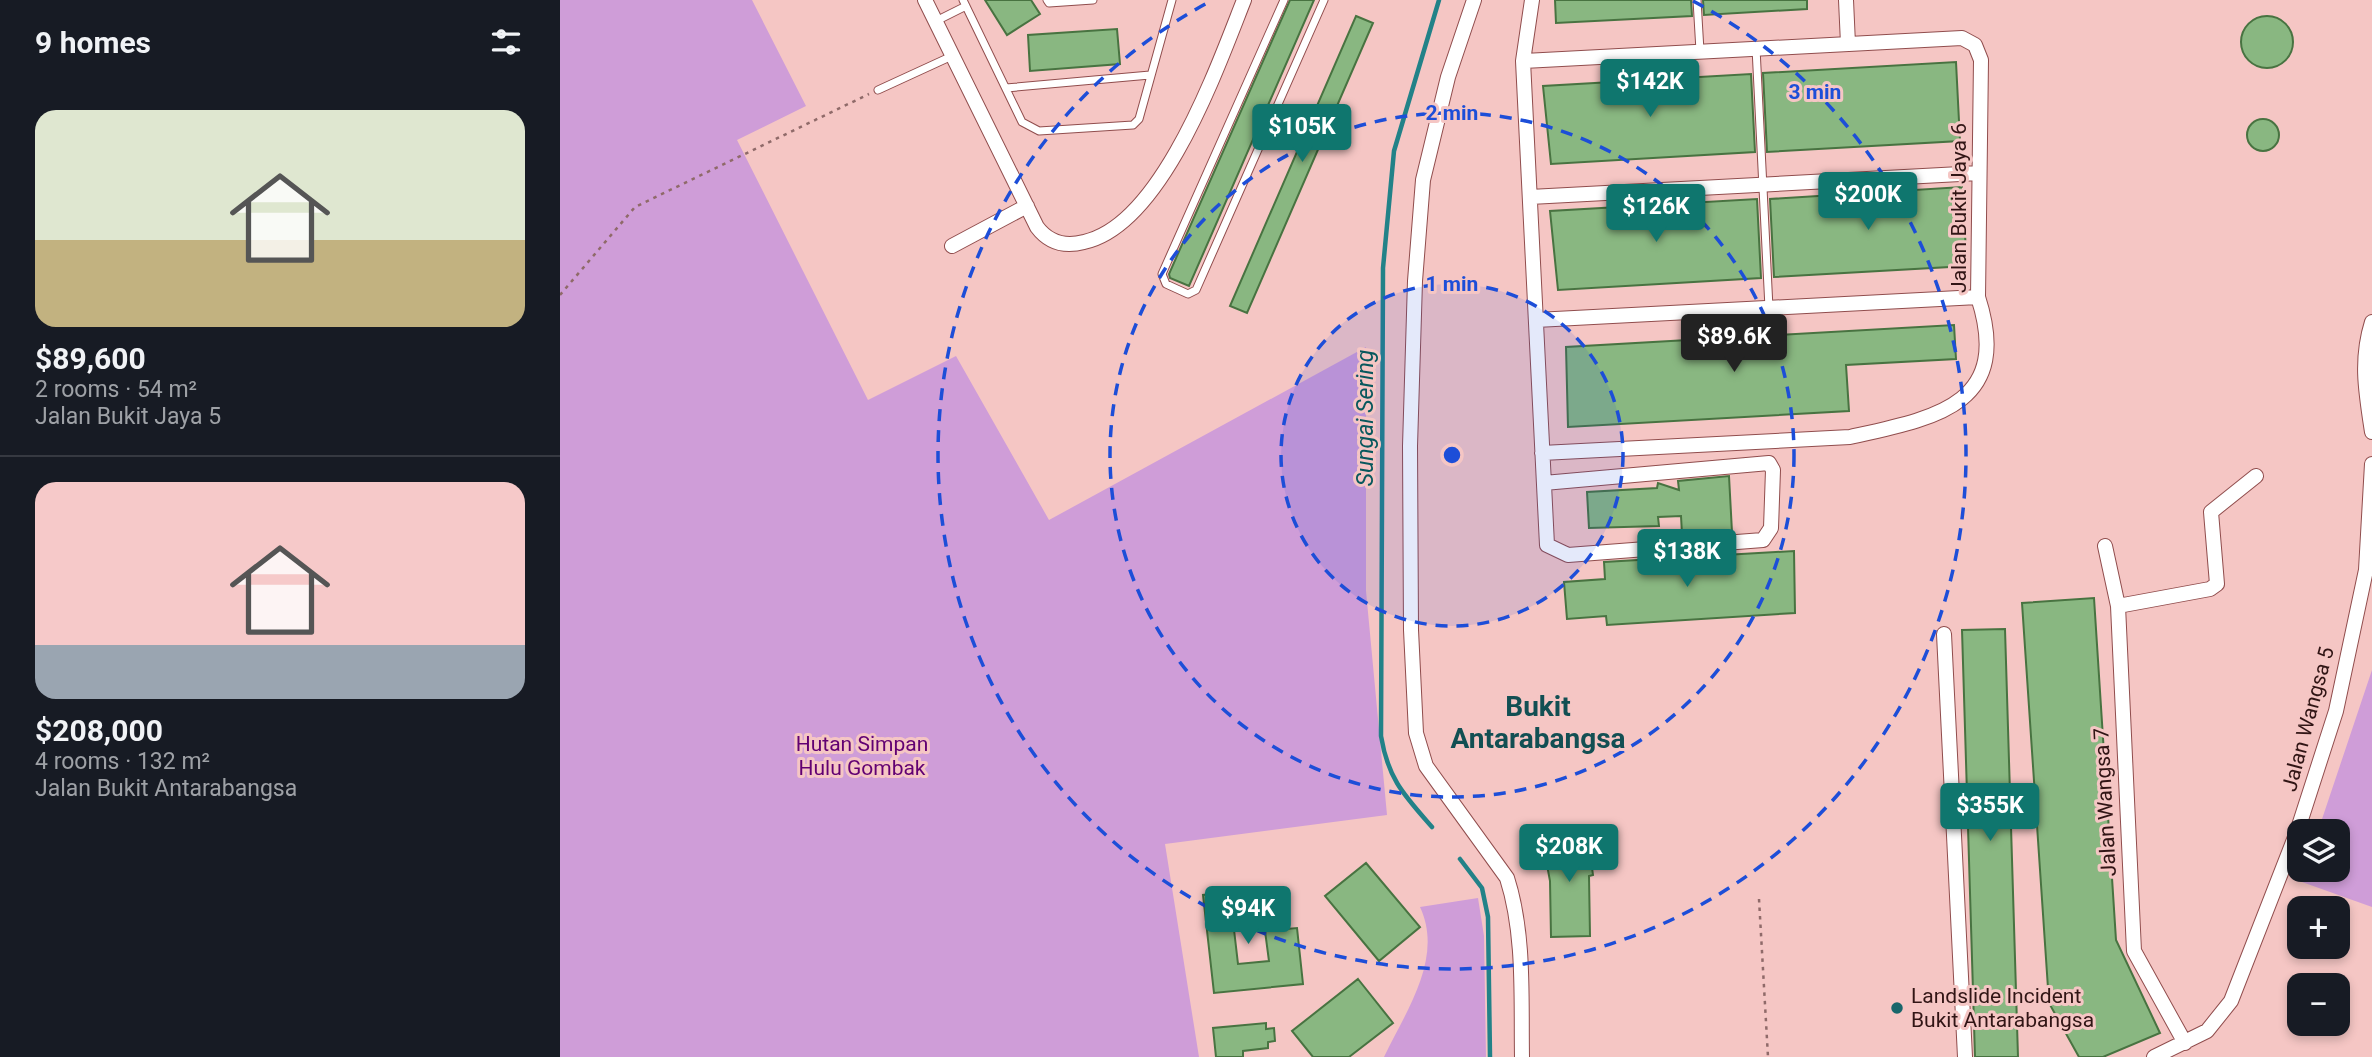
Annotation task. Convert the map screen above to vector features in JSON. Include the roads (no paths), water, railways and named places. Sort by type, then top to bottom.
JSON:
[{"type":"street","points":[[926,0],[1043,234],[1058,243],[1077,244],[1110,233],[1146,198],[1178,152],[1218,66],[1244,0]]},
{"type":"street","points":[[1474,0],[1448,77],[1423,180],[1415,281],[1410,446],[1411,642],[1416,733],[1426,766],[1507,878],[1514,899],[1519,953],[1522,1057]]},
{"type":"street","points":[[1532,0],[1523,61],[1547,545],[1568,555],[1763,540],[1769,535],[1773,470],[1769,463],[1544,483]]},
{"type":"street","points":[[1846,0],[1848,44]]},
{"type":"street","name":"Jalan Bukit Jaya 6","points":[[1523,61],[1962,38],[1975,46],[1981,60],[1978,297],[1985,320],[1988,359],[1976,386],[1961,402],[1893,427],[1850,437],[1542,453]]},
{"type":"street","points":[[1530,197],[1979,173]]},
{"type":"street","points":[[953,246],[1027,205]]},
{"type":"street","points":[[1536,320],[1978,297]]},
{"type":"street","points":[[2372,322],[2365,343],[2363,374],[2372,432]]},
{"type":"street","name":"Jalan Wangsa 5","points":[[2154,1057],[2207,1031],[2231,1001],[2297,832],[2328,735],[2366,570],[2372,464]]},
{"type":"street","points":[[2118,606],[2210,589],[2217,584],[2211,512],[2256,476]]},
{"type":"street","name":"Jalan Wangsa 7","points":[[2105,546],[2118,606],[2134,951],[2185,1043]]},
{"type":"street","points":[[1944,634],[1965,1057]]},
{"type":"lane","points":[[1047,0],[1049,3],[1093,0]]},
{"type":"lane","points":[[935,21],[965,3],[1023,122],[1039,131],[1122,127],[1133,125],[1139,119],[1172,0]]},
{"type":"lane","points":[[1284,0],[1162,274],[1166,284],[1188,294],[1196,290],[1324,0]]},
{"type":"lane","points":[[1697,0],[1700,51]]},
{"type":"lane","points":[[1756,48],[1769,308]]},
{"type":"lane","points":[[878,90],[952,55]]},
{"type":"lane","points":[[1006,88],[1150,75]]},
{"type":"waterway","name":"Sungai Sering","points":[[1432,827],[1399,786],[1388,764],[1381,736],[1383,268],[1394,151],[1439,0]]},
{"type":"waterway","name":"Sungai Sering","points":[[1460,859],[1482,888],[1488,917],[1490,1057]]},
{"type":"place","name":"Landslide Incident Bukit Antarabangsa","points":[[1897,1008]]},
{"type":"district","name":"Bukit Antarabangsa","points":[[1538,722]]},
{"type":"park label","name":"Hutan Simpan Hulu Gombak","points":[[862,756]]}]
